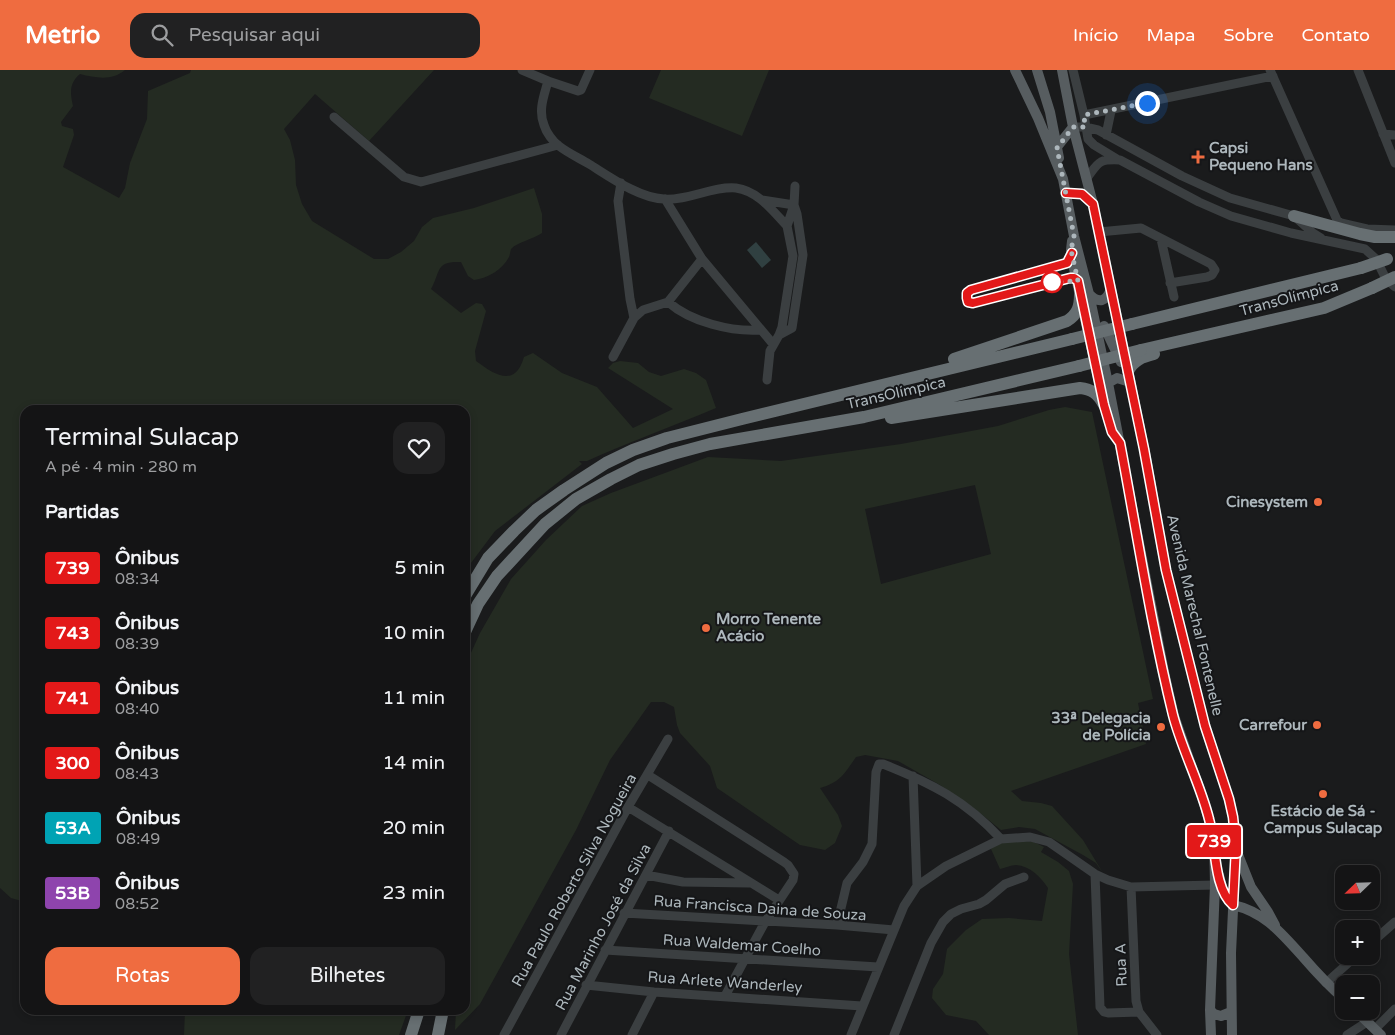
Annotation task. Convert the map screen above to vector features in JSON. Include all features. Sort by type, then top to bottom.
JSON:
[{"type":"highway","points":[[1291,215],[1368,235],[1395,237]]},
{"type":"highway","name":"TransOlímpica","points":[[470,588],[488,558],[536,510],[606,463],[638,448],[667,438],[873,388],[905,378],[1361,268],[1391,257]]},
{"type":"highway","name":"TransOlímpica","points":[[470,621],[478,604],[497,576],[525,544],[546,524],[576,499],[611,478],[639,465],[710,444],[864,418],[1079,366],[1132,365],[1283,317],[1324,308],[1395,277]]},
{"type":"highway","points":[[905,378],[967,354],[1033,334],[1067,321],[1073,317],[1087,297]]},
{"type":"highway","points":[[864,418],[880,419],[905,416],[1080,388],[1089,388],[1094,391],[1104,405]]},
{"type":"highway","points":[[412,1035],[418,1015]]},
{"type":"highway","points":[[438,1035],[442,1015]]},
{"type":"main road","points":[[1015,70],[1038,118],[1063,179]]},
{"type":"main road","points":[[1037,70],[1047,101],[1066,193],[1074,236],[1071,244],[1072,253],[1087,297],[1108,383],[1172,707],[1214,838],[1215,885],[1210,1010],[1211,1035]]},
{"type":"main road","name":"Avenida Marechal Fontenelle","points":[[1062,70],[1073,127],[1093,204],[1111,289],[1132,365],[1144,449],[1166,570],[1205,726],[1229,799],[1235,828],[1236,906],[1231,1012],[1232,1035]]},
{"type":"main road","points":[[1057,148],[1073,127]]},
{"type":"main road","points":[[1066,193],[1082,194],[1093,204]]},
{"type":"main road","points":[[1087,297],[1100,302],[1107,298],[1111,289]]},
{"type":"main road","points":[[1087,297],[1098,314],[1119,360],[1132,365]]},
{"type":"main road","points":[[1087,297],[1104,405],[1112,432],[1120,443]]},
{"type":"main road","points":[[1108,383],[1132,365]]},
{"type":"main road","points":[[1236,846],[1240,862],[1251,887],[1276,926],[1335,991]]},
{"type":"main road","points":[[1215,859],[1228,900],[1236,906],[1256,913],[1276,926]]},
{"type":"main road","points":[[1236,906],[1247,902],[1251,887]]},
{"type":"main road","points":[[1210,1010],[1214,1014],[1221,1016],[1231,1012]]},
{"type":"main road","points":[[1366,1020],[1375,1029]]},
{"type":"street","points":[[522,70],[578,91],[581,90],[590,70]]},
{"type":"street","points":[[1073,70],[1090,142],[1120,160],[1219,212],[1282,230],[1359,247],[1370,252],[1376,259],[1388,282],[1395,287]]},
{"type":"street","points":[[1358,70],[1395,161]]},
{"type":"street","points":[[1084,115],[1111,111],[1272,73],[1336,218],[1341,223],[1367,229],[1395,230]]},
{"type":"street","points":[[548,81],[540,109],[545,128],[558,145],[621,183],[652,197],[678,198],[736,188],[755,194],[786,226],[793,256],[780,335]]},
{"type":"street","points":[[1106,135],[1111,111]]},
{"type":"street","points":[[334,117],[404,176],[421,182],[558,145]]},
{"type":"street","points":[[1073,127],[1098,130],[1182,176],[1230,198],[1291,215],[1324,239]]},
{"type":"street","points":[[1383,134],[1395,135]]},
{"type":"street","points":[[1086,178],[1100,161],[1107,159],[1120,160]]},
{"type":"street","points":[[621,183],[618,201],[634,318]]},
{"type":"street","points":[[786,226],[794,205],[795,186]]},
{"type":"street","points":[[665,199],[702,259],[773,344]]},
{"type":"street","points":[[762,200],[794,205]]},
{"type":"street","points":[[767,380],[769,357],[773,344],[780,335],[792,328],[803,255],[794,205]]},
{"type":"street","points":[[1282,230],[1290,226],[1291,215]]},
{"type":"street","points":[[1099,232],[1138,227],[1211,264],[1215,270],[1212,275],[1207,277],[1170,283]]},
{"type":"street","points":[[1161,239],[1174,297]]},
{"type":"street","points":[[613,357],[634,318],[642,310],[668,302],[702,259]]},
{"type":"street","points":[[668,302],[679,311],[690,316],[726,327],[736,330],[761,330]]},
{"type":"street","name":"Rua Paulo Roberto Silva Nogueira","points":[[504,1035],[628,807],[668,739]]},
{"type":"street","points":[[837,925],[847,883],[863,862],[872,844],[877,769],[880,764],[913,776],[943,792],[974,813],[1001,839]]},
{"type":"street","points":[[648,775],[784,862],[794,874],[744,959],[726,996]]},
{"type":"street","points":[[913,776],[917,886]]},
{"type":"street","points":[[628,807],[779,900]]},
{"type":"street","name":"Rua Marinho José da Silva","points":[[561,1035],[669,831]]},
{"type":"street","points":[[851,1035],[904,906],[917,886],[946,866],[1001,839],[1030,837],[1049,842],[1096,874],[1108,880],[1132,887],[1215,885]]},
{"type":"street","points":[[1096,874],[1100,1007],[1104,1012],[1108,1013],[1139,1012]]},
{"type":"street","points":[[646,875],[689,883],[750,883]]},
{"type":"street","points":[[894,1035],[931,943],[943,922],[951,914],[986,900],[1005,884],[1024,877]]},
{"type":"street","name":"Rua A","points":[[1132,887],[1136,1001],[1139,1012],[1157,1035]]},
{"type":"street","name":"Rua Francisca Daina de Souza","points":[[624,913],[894,930]]},
{"type":"street","points":[[1380,935],[1395,922]]},
{"type":"street","name":"Rua Waldemar Coelho","points":[[605,950],[878,967]]},
{"type":"street","points":[[1326,983],[1346,965]]},
{"type":"street","name":"Rua Arlete Wanderley","points":[[586,985],[654,992],[862,1006]]},
{"type":"street","points":[[632,1035],[654,992]]},
{"type":"street","points":[[1347,1035],[1375,1029],[1395,1009]]},
{"type":"shaded area","points":[[0,70],[125,70],[109,77],[80,74],[76,77],[71,88],[73,106],[61,122],[62,126],[73,129],[74,135],[63,167],[119,198],[125,188],[130,163],[147,119],[148,91],[190,73],[191,70],[434,70],[369,141],[315,94],[284,129],[290,140],[295,160],[296,185],[302,204],[312,221],[374,259],[388,259],[401,252],[414,241],[422,227],[433,218],[474,208],[534,188],[542,214],[542,233],[521,242],[511,249],[509,257],[503,266],[494,273],[484,277],[474,280],[468,276],[461,262],[443,265],[431,289],[461,313],[476,303],[482,304],[486,311],[475,351],[476,361],[490,371],[510,376],[520,367],[524,357],[533,353],[562,373],[597,387],[633,428],[673,409],[608,368],[613,363],[620,361],[638,363],[649,372],[661,376],[684,369],[696,373],[706,380],[716,408],[587,461],[579,461],[582,464],[495,531],[470,564],[470,405],[20,405],[20,901],[11,898],[0,888]]},
{"type":"shaded area","points":[[661,70],[769,70],[742,136],[649,98]]},
{"type":"shaded area","points":[[756,242],[771,260],[762,268],[747,250]]},
{"type":"shaded area","points":[[1065,407],[1092,412],[1153,699],[1138,703],[1146,744],[1011,791],[1022,801],[1052,806],[1083,840],[1103,873],[1096,863],[1035,829],[1019,827],[1001,830],[940,785],[898,761],[865,755],[856,757],[845,773],[837,780],[820,788],[838,815],[842,826],[835,843],[825,850],[800,845],[717,788],[710,766],[680,733],[674,707],[664,702],[651,702],[610,760],[576,830],[480,1004],[470,1014],[470,655],[480,633],[511,579],[546,540],[582,506],[611,493],[708,457],[781,461],[901,444],[998,426]],"holes":[[[975,485],[991,554],[881,584],[865,509]]]},
{"type":"shaded area","points":[[1016,840],[1034,842],[1044,847],[1041,852],[1069,871],[1073,884],[1069,954],[1078,1035],[989,1035],[976,1021],[946,1015],[932,998],[933,989],[943,974],[947,949],[966,930],[982,919],[1009,918],[1042,921],[1048,888],[1035,873],[1026,867],[1014,865],[1000,869],[991,849],[998,844]]},
{"type":"shaded area","points":[[185,1015],[406,1015],[399,1035],[184,1035]]},
{"type":"shaded area","points":[[456,1015],[469,1015],[455,1030]]},
{"type":"bus line","name":"739","points":[[1066,193],[1082,194],[1093,204],[1144,449],[1166,570],[1205,726],[1222,776],[1233,817],[1236,846],[1233,905],[1228,900],[1221,884],[1209,819],[1174,716],[1160,653],[1120,443],[1112,432],[1104,405],[1078,281],[1070,278],[973,303],[968,302],[966,295],[971,290],[1067,263],[1072,253]]},
{"type":"place","name":"Capsi Pequeno Hans","points":[[1198,157]]},
{"type":"place","name":"Cinesystem","points":[[1318,502]]},
{"type":"place","name":"Morro Tenente Acácio","points":[[706,628]]},
{"type":"place","name":"Carrefour","points":[[1317,725]]},
{"type":"place","name":"33ª Delegacia de Polícia","points":[[1161,727]]},
{"type":"place","name":"Estácio de Sá - Campus Sulacap","points":[[1323,794]]},
{"type":"route","points":[[1052,282],[1078,281],[1071,250],[1074,236],[1057,148],[1073,127],[1085,127],[1084,115],[1147,103]]}]
